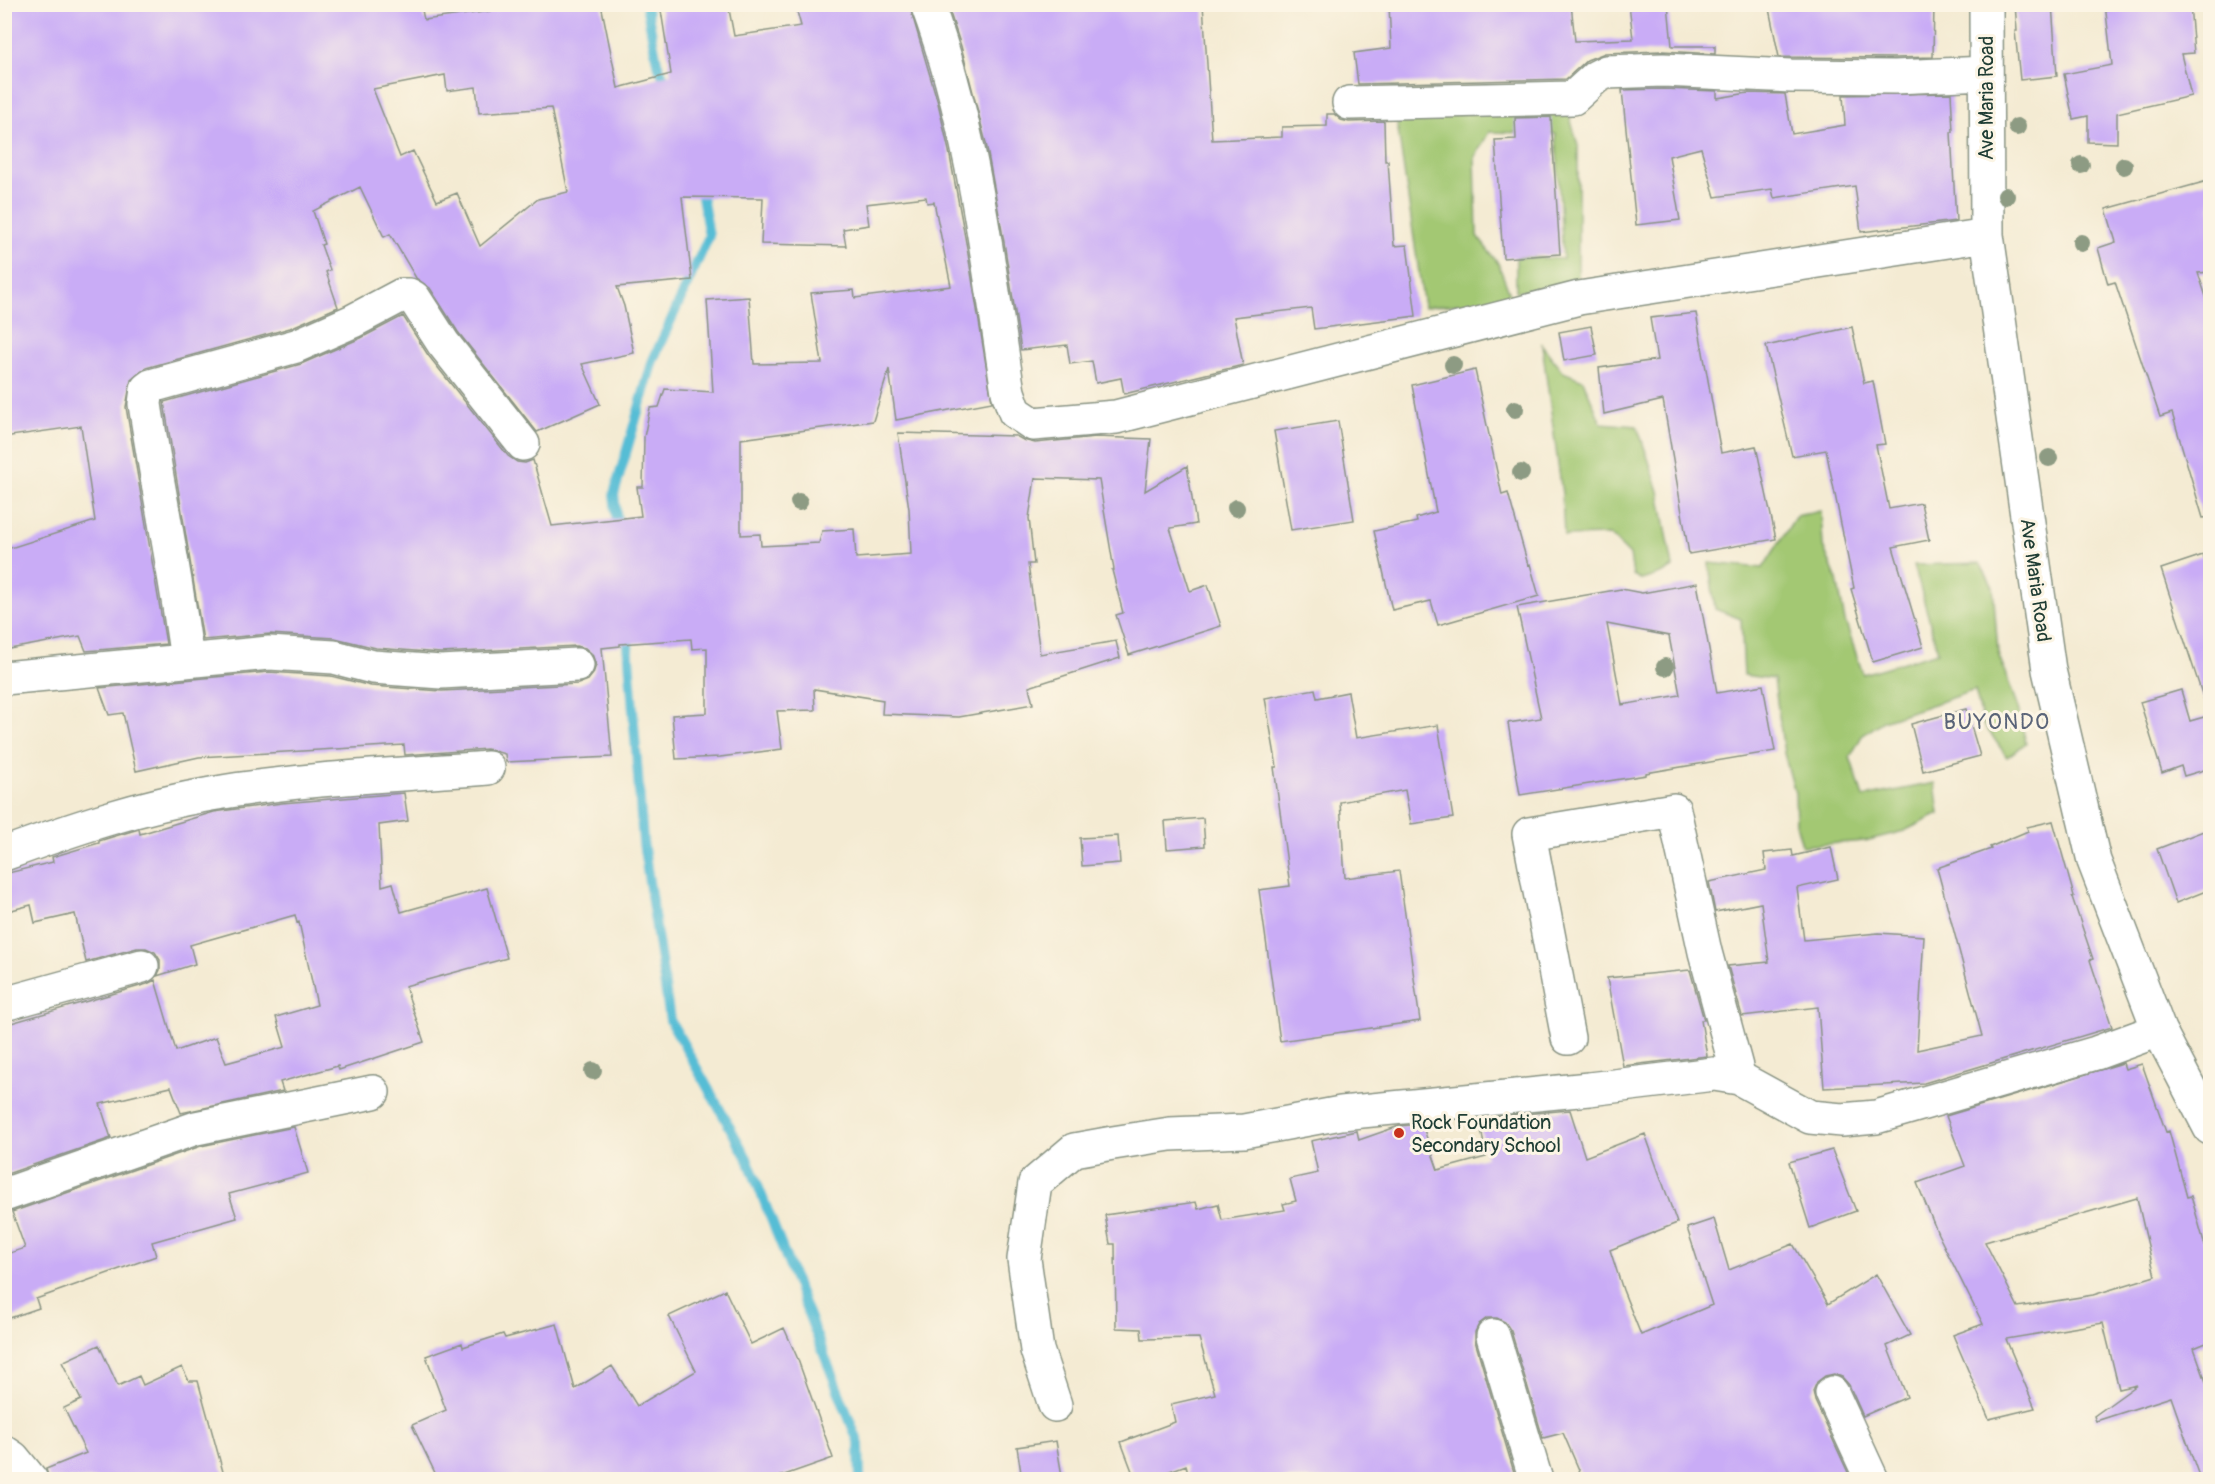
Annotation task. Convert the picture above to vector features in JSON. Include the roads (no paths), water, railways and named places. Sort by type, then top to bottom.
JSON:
[{"type":"street","points":[[927,4],[945,55],[978,202],[1008,392],[1015,412],[1034,424],[1116,417],[1579,298],[1987,235]]},
{"type":"street","name":"Ave Maria Road","points":[[1986,4],[1987,235],[2049,670],[2094,861],[2159,1030],[2211,1128]]},
{"type":"street","points":[[1349,104],[1573,98],[1596,77],[1606,72],[1663,70],[1791,76],[1896,77],[1986,73]]},
{"type":"street","points":[[187,661],[145,404],[147,389],[151,386],[296,346],[353,321],[402,295],[409,295],[414,298],[443,343],[523,444]]},
{"type":"street","points":[[4,678],[269,653],[334,657],[373,667],[441,672],[577,665]]},
{"type":"street","points":[[4,854],[63,832],[122,814],[208,794],[306,781],[488,768]]},
{"type":"street","points":[[1568,1038],[1529,834],[1674,810],[1705,952],[1739,1078]]},
{"type":"street","points":[[4,1004],[142,966]]},
{"type":"street","points":[[1055,1405],[1037,1350],[1024,1259],[1035,1183],[1074,1150],[1170,1134],[1244,1131],[1341,1113],[1589,1089],[1714,1074],[1739,1078],[1810,1117],[1842,1120],[1876,1117],[2096,1053],[2159,1030]]},
{"type":"street","points":[[4,1195],[196,1128],[373,1092]]},
{"type":"street","points":[[1493,1336],[1536,1479]]},
{"type":"street","points":[[1832,1393],[1872,1479]]},
{"type":"street","points":[[4,1452],[13,1458],[31,1479]]},
{"type":"waterway","points":[[646,4],[657,62],[668,88]]},
{"type":"waterway","points":[[618,531],[614,494],[653,360],[709,236],[700,185]]},
{"type":"waterway","points":[[627,631],[643,842],[670,1020],[748,1160],[859,1444],[860,1480]]},
{"type":"place","name":"Rock Foundation Secondary School","points":[[1399,1133]]},
{"type":"district","name":"BUYONDO","points":[[1997,721]]}]
